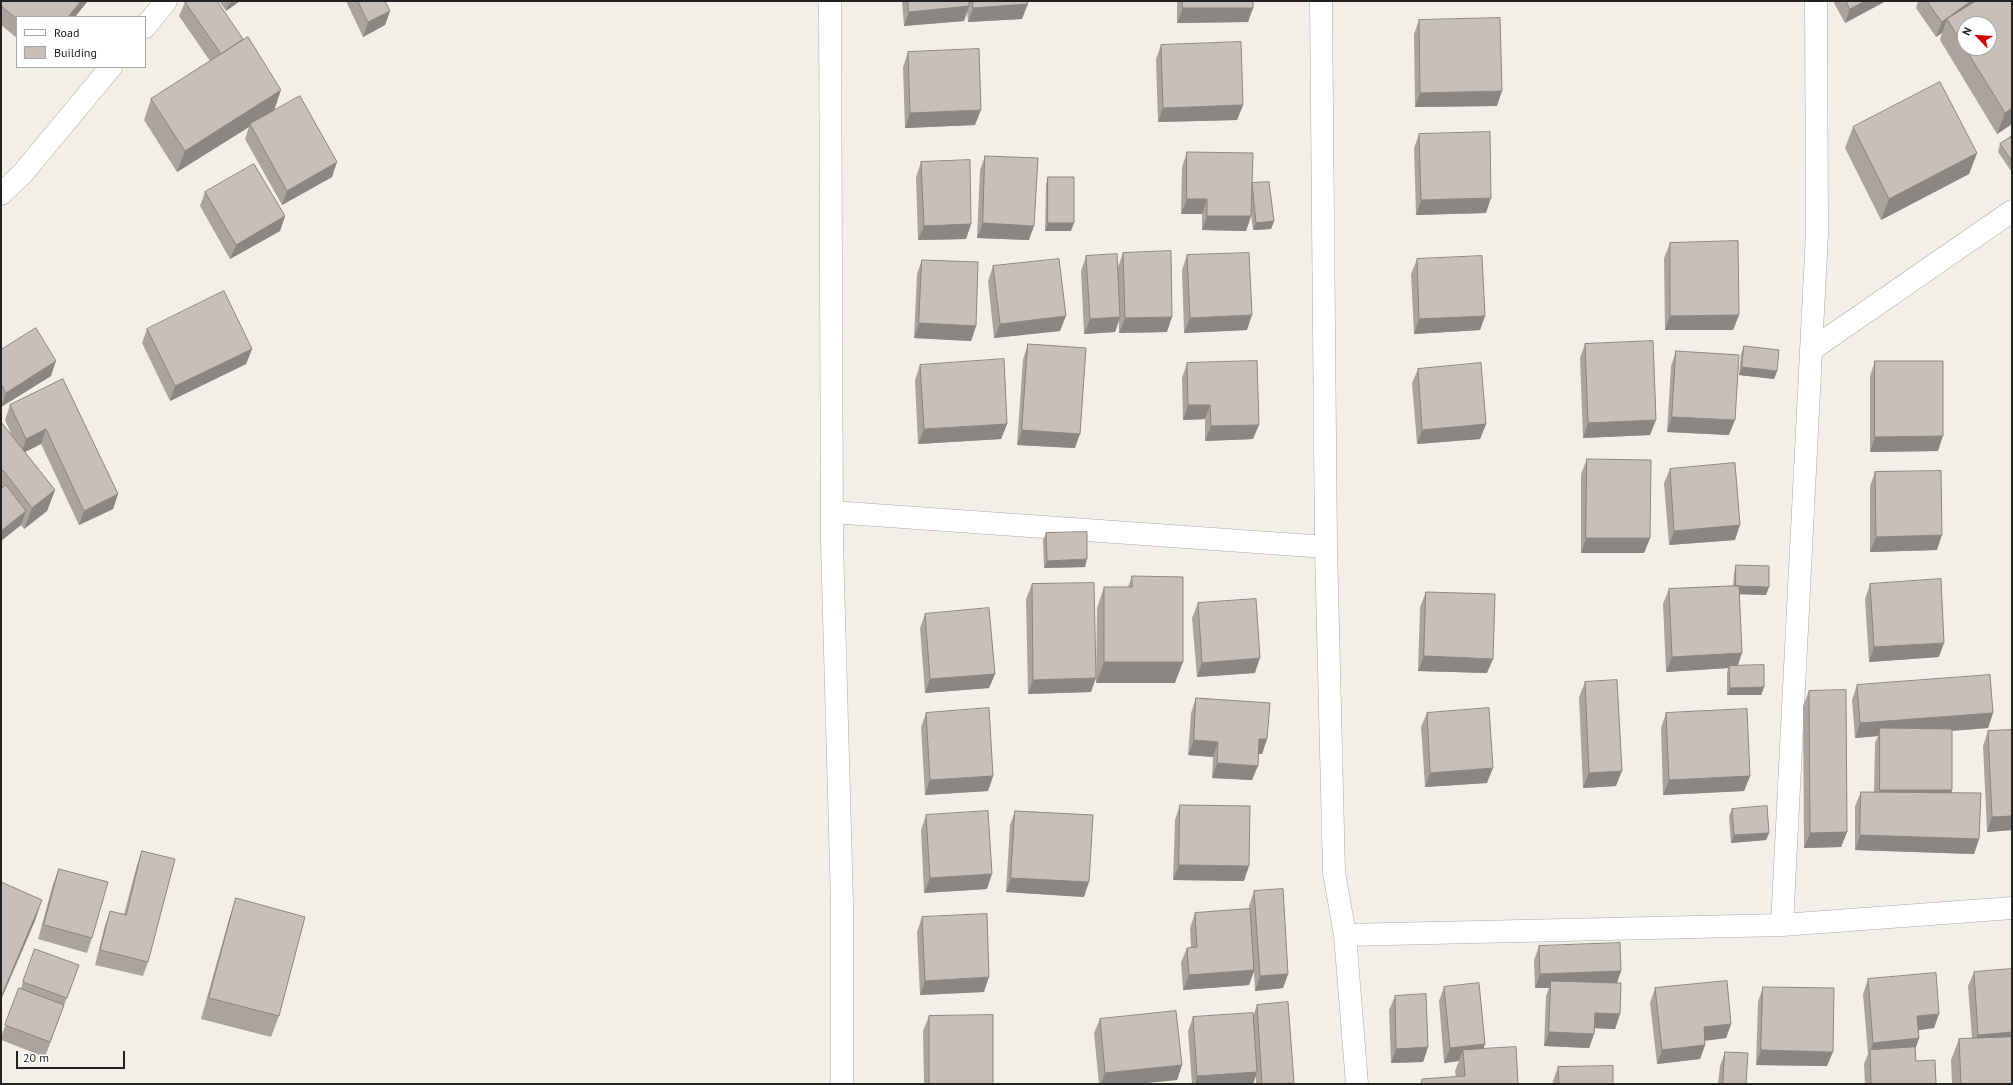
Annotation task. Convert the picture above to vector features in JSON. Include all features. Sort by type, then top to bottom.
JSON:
[{"type":"street","points":[[146,26],[166,1]]},
{"type":"street","points":[[830,1],[832,512],[842,903],[842,1084]]},
{"type":"street","points":[[1321,1],[1326,547],[1334,872],[1345,935],[1357,1084]]},
{"type":"street","points":[[1782,926],[1817,233],[1816,1]]},
{"type":"street","points":[[1,194],[23,173],[110,68]]},
{"type":"street","points":[[1811,350],[2012,210]]},
{"type":"street","points":[[832,512],[1326,547]]},
{"type":"street","points":[[1345,935],[1782,926],[2012,908]]},
{"type":"building","points":[[1,1],[81,1],[69,16],[16,16],[16,18],[1,6]]},
{"type":"building","points":[[217,1],[243,39],[221,54],[185,2]]},
{"type":"building","points":[[358,1],[385,1],[390,11],[368,22]]},
{"type":"building","points":[[908,1],[969,1],[969,6],[909,12]]},
{"type":"building","points":[[973,1],[1027,1],[1028,4],[973,8]]},
{"type":"building","points":[[1182,1],[1253,1],[1253,8],[1183,8]]},
{"type":"building","points":[[1846,1],[1865,1],[1850,9]]},
{"type":"building","points":[[1927,1],[1971,1],[1942,22]]},
{"type":"building","points":[[1976,1],[2012,1],[2012,108],[2005,113],[1970,56],[1997,56],[1997,16],[1957,16],[1957,35],[1947,19]]},
{"type":"building","points":[[1500,18],[1502,91],[1420,93],[1419,20]]},
{"type":"building","points":[[248,37],[281,90],[185,151],[151,99]]},
{"type":"building","points":[[1241,42],[1243,105],[1163,108],[1161,45]]},
{"type":"building","points":[[979,49],[981,110],[910,113],[908,52]]},
{"type":"building","points":[[1940,82],[1977,153],[1889,199],[1853,127]]},
{"type":"building","points":[[300,96],[337,162],[287,191],[250,124]]},
{"type":"building","points":[[1490,132],[1491,198],[1421,200],[1419,134]]},
{"type":"building","points":[[2012,136],[2012,161],[2000,144]]},
{"type":"building","points":[[1187,152],[1253,153],[1251,216],[1207,216],[1207,199],[1187,199]]},
{"type":"building","points":[[985,156],[1038,158],[1034,226],[983,223]]},
{"type":"building","points":[[970,160],[971,224],[924,226],[921,162]]},
{"type":"building","points":[[254,164],[285,216],[236,245],[205,192]]},
{"type":"building","points":[[1048,177],[1074,177],[1074,223],[1048,223]]},
{"type":"building","points":[[1269,182],[1274,221],[1256,223],[1252,183]]},
{"type":"building","points":[[1738,241],[1739,315],[1670,316],[1670,243]]},
{"type":"building","points":[[1171,251],[1172,317],[1125,318],[1123,253]]},
{"type":"building","points":[[1249,253],[1252,315],[1190,318],[1187,255]]},
{"type":"building","points":[[1117,254],[1120,317],[1090,319],[1086,256]]},
{"type":"building","points":[[1482,256],[1485,316],[1419,319],[1417,259]]},
{"type":"building","points":[[1059,259],[1066,316],[1000,324],[993,266]]},
{"type":"building","points":[[922,260],[978,262],[976,326],[919,323]]},
{"type":"building","points":[[224,291],[252,349],[175,386],[147,329]]},
{"type":"building","points":[[36,328],[56,361],[6,393],[1,384],[1,350]]},
{"type":"building","points":[[1653,341],[1656,420],[1588,423],[1585,344]]},
{"type":"building","points":[[1028,344],[1086,348],[1080,434],[1022,430]]},
{"type":"building","points":[[1744,346],[1779,350],[1777,371],[1742,367]]},
{"type":"building","points":[[1676,351],[1739,355],[1735,420],[1672,417]]},
{"type":"building","points":[[1004,359],[1007,424],[924,429],[920,365]]},
{"type":"building","points":[[1257,361],[1259,425],[1211,426],[1210,405],[1188,405],[1187,363]]},
{"type":"building","points":[[1875,361],[1943,361],[1943,436],[1875,437]]},
{"type":"building","points":[[1481,363],[1486,424],[1422,430],[1418,369]]},
{"type":"building","points":[[63,379],[118,494],[84,511],[46,429],[26,439],[10,405]]},
{"type":"building","points":[[1,422],[55,490],[32,508],[3,470],[1,472]]},
{"type":"building","points":[[1587,459],[1651,460],[1650,538],[1586,538]]},
{"type":"building","points":[[1735,463],[1740,525],[1674,531],[1670,469]]},
{"type":"building","points":[[1941,471],[1942,535],[1876,537],[1875,472]]},
{"type":"building","points":[[6,485],[26,511],[1,531],[1,489]]},
{"type":"building","points":[[1087,532],[1087,559],[1047,561],[1046,533]]},
{"type":"building","points":[[1736,565],[1769,566],[1769,587],[1736,586]]},
{"type":"building","points":[[1132,576],[1183,577],[1183,662],[1104,662],[1104,587],[1132,587]]},
{"type":"building","points":[[1941,579],[1944,643],[1874,647],[1870,584]]},
{"type":"building","points":[[1094,583],[1096,678],[1033,680],[1032,584]]},
{"type":"building","points":[[1739,586],[1742,653],[1672,657],[1669,589]]},
{"type":"building","points":[[1426,592],[1495,594],[1493,659],[1424,656]]},
{"type":"building","points":[[1256,599],[1260,658],[1202,663],[1198,603]]},
{"type":"building","points":[[989,608],[995,674],[930,679],[925,614]]},
{"type":"building","points":[[1764,665],[1764,687],[1730,688],[1729,666]]},
{"type":"building","points":[[1990,675],[1993,713],[1860,723],[1857,685]]},
{"type":"building","points":[[1617,680],[1622,771],[1589,773],[1585,682]]},
{"type":"building","points":[[1846,690],[1847,832],[1810,833],[1809,691]]},
{"type":"building","points":[[1196,698],[1270,703],[1267,739],[1259,739],[1258,766],[1217,763],[1218,742],[1194,740]]},
{"type":"building","points":[[989,708],[993,776],[930,780],[926,713]]},
{"type":"building","points":[[1489,708],[1493,768],[1430,773],[1427,713]]},
{"type":"building","points":[[1747,709],[1750,776],[1669,780],[1666,713]]},
{"type":"building","points":[[1880,728],[1952,729],[1952,790],[1880,790]]},
{"type":"building","points":[[2012,730],[2012,816],[1992,817],[1988,731]]},
{"type":"building","points":[[1861,792],[1981,793],[1979,839],[1860,835]]},
{"type":"building","points":[[1180,805],[1250,806],[1249,866],[1179,865]]},
{"type":"building","points":[[1767,806],[1769,833],[1734,835],[1732,809]]},
{"type":"building","points":[[988,811],[992,874],[930,878],[926,815]]},
{"type":"building","points":[[1015,811],[1093,815],[1089,882],[1011,878]]},
{"type":"building","points":[[142,851],[175,859],[148,962],[100,950],[110,911],[126,915]]},
{"type":"building","points":[[59,869],[108,882],[92,938],[44,925]]},
{"type":"building","points":[[1,882],[42,900],[1,997]]},
{"type":"building","points":[[1283,889],[1288,974],[1260,976],[1254,891]]},
{"type":"building","points":[[236,898],[305,917],[279,1016],[209,998]]},
{"type":"building","points":[[1250,909],[1254,970],[1189,975],[1187,948],[1197,947],[1195,913]]},
{"type":"building","points":[[987,914],[989,977],[925,981],[922,917]]},
{"type":"building","points":[[1620,943],[1621,971],[1540,974],[1539,946]]},
{"type":"building","points":[[35,949],[79,965],[67,998],[23,982]]},
{"type":"building","points":[[2012,969],[2012,1032],[1978,1035],[1974,972]]},
{"type":"building","points":[[1936,973],[1939,1014],[1917,1016],[1919,1038],[1873,1043],[1868,979]]},
{"type":"building","points":[[1551,981],[1621,983],[1620,1014],[1595,1013],[1594,1034],[1549,1032]]},
{"type":"building","points":[[1727,981],[1731,1024],[1704,1027],[1705,1045],[1662,1050],[1655,988]]},
{"type":"building","points":[[1479,983],[1485,1044],[1450,1048],[1444,987]]},
{"type":"building","points":[[1763,987],[1834,988],[1833,1052],[1761,1050]]},
{"type":"building","points":[[19,988],[64,1005],[50,1042],[5,1025]]},
{"type":"building","points":[[1426,994],[1428,1047],[1396,1049],[1395,996]]},
{"type":"building","points":[[1288,1002],[1294,1083],[1262,1084],[1257,1005]]},
{"type":"building","points":[[1176,1011],[1182,1065],[1105,1073],[1100,1019]]},
{"type":"building","points":[[1253,1013],[1257,1072],[1197,1076],[1193,1017]]},
{"type":"building","points":[[993,1015],[993,1084],[929,1084],[929,1016]]},
{"type":"building","points":[[2012,1037],[2012,1084],[1961,1084],[1959,1039]]},
{"type":"building","points":[[1516,1047],[1518,1084],[1422,1084],[1422,1079],[1465,1076],[1463,1050]]},
{"type":"building","points":[[1915,1047],[1916,1061],[1935,1060],[1936,1084],[1871,1084],[1870,1050]]},
{"type":"building","points":[[1725,1052],[1748,1053],[1746,1084],[1723,1084]]},
{"type":"building","points":[[1613,1066],[1613,1084],[1559,1084],[1558,1067]]}]
